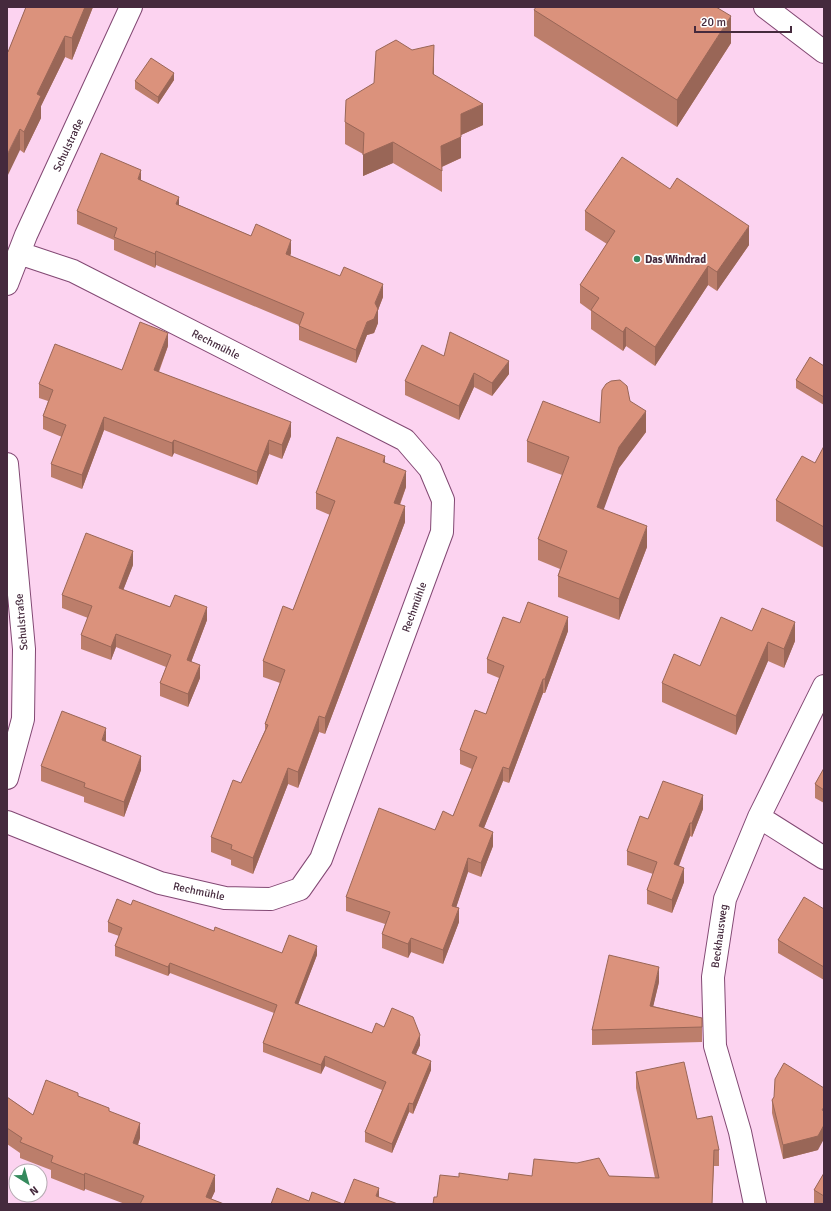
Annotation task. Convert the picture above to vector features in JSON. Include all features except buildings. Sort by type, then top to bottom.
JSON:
[{"type":"street","name":"Schulstraße","points":[[7,284],[19,253],[131,7]]},
{"type":"street","points":[[765,7],[824,52]]},
{"type":"street","name":"Rechmühle","points":[[7,822],[160,883],[225,898],[270,899],[300,889],[321,859],[442,532],[443,500],[430,469],[405,440],[73,271],[19,253]]},
{"type":"street","name":"Schulstraße","points":[[7,464],[24,649],[23,719],[7,778]]},
{"type":"street","name":"Beckhausweg","points":[[755,1204],[740,1132],[715,1046],[714,977],[725,899],[759,817],[824,686]]},
{"type":"street","points":[[759,817],[824,858]]},
{"type":"place","name":"Das Windrad","points":[[637,259]]}]
